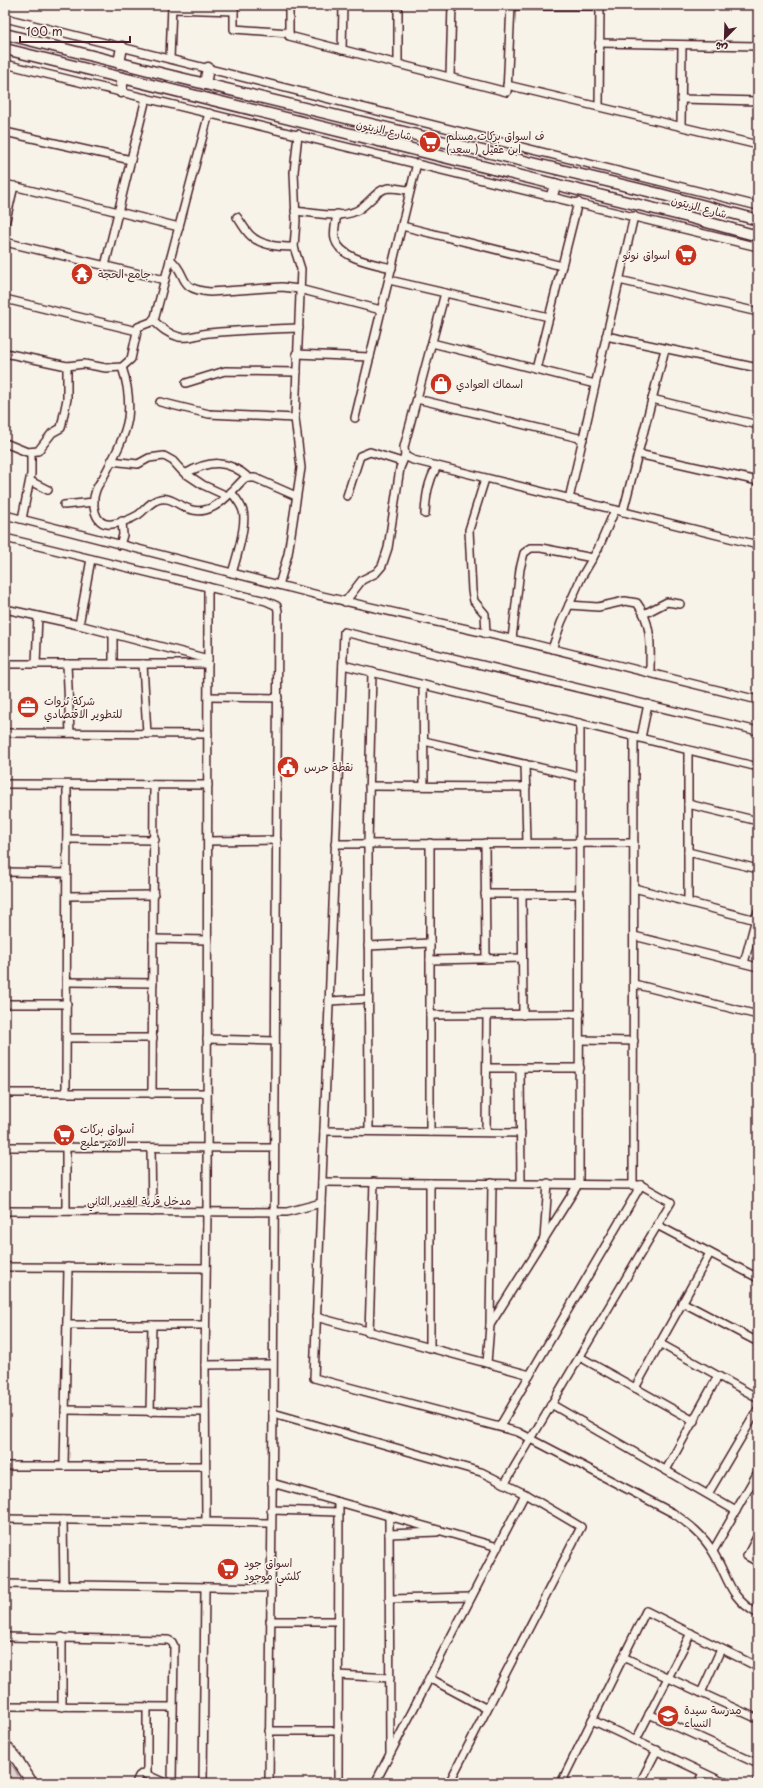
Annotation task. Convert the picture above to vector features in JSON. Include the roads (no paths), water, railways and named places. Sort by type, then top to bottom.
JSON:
[{"type":"main road","name":"شارع الزيتون","points":[[6,35],[660,194],[758,220]]},
{"type":"main road","points":[[120,63],[122,47]]},
{"type":"main road","name":"شارع الزيتون","points":[[5,49],[657,209],[758,236]]},
{"type":"main road","points":[[205,84],[208,68]]},
{"type":"main road","points":[[121,92],[123,78]]},
{"type":"main road","points":[[552,196],[555,184]]},
{"type":"main road","points":[[657,209],[663,204],[663,196],[660,194]]},
{"type":"main road","points":[[688,217],[683,210],[684,206],[691,202]]},
{"type":"main road","points":[[5,1744],[32,1783]]},
{"type":"street","points":[[289,5],[289,36],[507,92],[510,5],[600,5],[599,106]]},
{"type":"street","points":[[342,50],[344,5]]},
{"type":"street","points":[[398,5],[398,64]]},
{"type":"street","points":[[450,77],[452,5]]},
{"type":"street","points":[[170,59],[172,7],[234,8],[234,29],[289,33]]},
{"type":"street","points":[[5,18],[758,206]]},
{"type":"street","points":[[599,43],[758,46]]},
{"type":"street","points":[[681,126],[682,44]]},
{"type":"street","points":[[5,64],[578,202],[758,247]]},
{"type":"street","points":[[507,85],[758,145]]},
{"type":"street","points":[[105,266],[146,98]]},
{"type":"street","points":[[682,99],[758,101]]},
{"type":"street","points":[[153,320],[209,113]]},
{"type":"street","points":[[5,132],[131,160]]},
{"type":"street","points":[[279,585],[288,554],[301,468],[295,418],[297,372],[296,354],[300,312],[299,289],[301,269],[294,247],[294,172],[298,134]]},
{"type":"street","points":[[355,418],[417,163]]},
{"type":"street","points":[[5,184],[179,227]]},
{"type":"street","points":[[5,224],[14,186]]},
{"type":"street","points":[[295,211],[337,214],[356,211],[365,206],[382,190],[389,188],[410,190]]},
{"type":"street","points":[[536,369],[578,202]]},
{"type":"street","points":[[337,214],[334,238],[337,246],[351,256],[392,268]]},
{"type":"street","points":[[569,499],[634,216]]},
{"type":"street","points":[[237,217],[250,235],[263,243],[279,247],[294,247]]},
{"type":"street","points":[[402,226],[562,266]]},
{"type":"street","points":[[5,242],[165,280]]},
{"type":"street","points":[[170,258],[178,265],[182,277],[188,286],[198,290],[210,292],[282,287],[299,289],[381,310]]},
{"type":"street","points":[[389,280],[549,317]]},
{"type":"street","points":[[619,280],[758,312]]},
{"type":"street","points":[[345,602],[362,580],[376,573],[382,566],[388,548],[400,468],[404,459],[404,447],[445,293]]},
{"type":"street","points":[[5,299],[137,330]]},
{"type":"street","points":[[153,320],[163,330],[188,338],[203,333],[225,331],[299,328]]},
{"type":"street","points":[[6,355],[67,366],[84,364],[106,368],[122,366],[131,359],[137,330],[141,325],[153,320]]},
{"type":"street","points":[[606,336],[758,368]]},
{"type":"street","points":[[432,342],[596,384]]},
{"type":"street","points":[[623,512],[665,349]]},
{"type":"street","points":[[296,354],[370,357]]},
{"type":"street","points":[[5,443],[27,452],[38,451],[52,433],[61,428],[67,399],[67,366]]},
{"type":"street","points":[[122,366],[126,381],[128,418],[112,461],[96,490],[94,502],[98,520],[104,524],[122,521],[138,515],[153,501],[161,498],[169,498],[180,506],[192,510],[206,510],[224,500],[245,478],[255,478],[296,496]]},
{"type":"street","points":[[186,383],[225,371],[297,372]]},
{"type":"street","points":[[417,399],[583,439]]},
{"type":"street","points":[[652,399],[758,425]]},
{"type":"street","points":[[160,402],[210,414],[295,418]]},
{"type":"street","points":[[22,519],[30,481],[31,452]]},
{"type":"street","points":[[347,496],[360,456],[370,452],[413,460],[485,479],[758,545]]},
{"type":"street","points":[[638,454],[758,481]]},
{"type":"street","points":[[112,461],[138,464],[149,458],[164,456],[173,461],[186,474],[203,485],[229,494],[243,511],[243,524],[238,554],[232,574]]},
{"type":"street","points":[[186,474],[198,466],[213,463],[223,464],[240,470],[249,478]]},
{"type":"street","points":[[425,514],[426,492],[430,478],[437,466]]},
{"type":"street","points":[[485,479],[469,530],[472,591],[474,601],[485,614],[486,634]]},
{"type":"street","points":[[30,481],[48,490]]},
{"type":"street","points":[[64,505],[94,502]]},
{"type":"street","points":[[552,648],[581,578],[593,558],[615,510]]},
{"type":"street","points":[[5,515],[345,602],[552,648],[758,700]]},
{"type":"street","points":[[120,545],[123,535],[122,521]]},
{"type":"street","points":[[5,538],[266,601],[277,606],[279,615],[269,1783]]},
{"type":"street","points":[[512,639],[520,569],[524,553],[531,548],[541,548],[593,558]]},
{"type":"street","points":[[79,626],[90,559]]},
{"type":"street","points":[[206,1521],[205,1325],[207,1212],[208,587]]},
{"type":"street","points":[[569,605],[598,607],[624,601],[637,603],[648,624],[651,639],[650,673]]},
{"type":"street","points":[[644,614],[667,602],[680,604]]},
{"type":"street","points":[[5,609],[79,626],[208,661]]},
{"type":"street","points":[[36,664],[38,616]]},
{"type":"street","points":[[758,731],[344,632],[314,1378],[500,1426],[531,1438],[673,1513],[697,1530],[713,1551],[737,1598],[758,1614]]},
{"type":"street","points":[[113,664],[114,635]]},
{"type":"street","points":[[5,664],[144,664],[208,661]]},
{"type":"street","points":[[67,664],[70,733]]},
{"type":"street","points":[[144,664],[147,734]]},
{"type":"street","points":[[343,665],[758,767]]},
{"type":"street","points":[[369,1131],[368,844],[372,672]]},
{"type":"street","points":[[423,685],[424,786]]},
{"type":"street","points":[[208,697],[278,698]]},
{"type":"street","points":[[500,1426],[637,1185],[634,1041],[634,843],[638,737],[648,704]]},
{"type":"street","points":[[490,1325],[579,1183],[580,723]]},
{"type":"street","points":[[5,733],[208,734]]},
{"type":"street","points":[[424,741],[580,776]]},
{"type":"street","points":[[688,750],[688,902]]},
{"type":"street","points":[[525,764],[527,843]]},
{"type":"street","points":[[5,784],[208,785]]},
{"type":"street","points":[[66,1093],[68,784]]},
{"type":"street","points":[[152,1094],[155,840],[154,785]]},
{"type":"street","points":[[369,786],[526,786]]},
{"type":"street","points":[[688,804],[758,821]]},
{"type":"street","points":[[67,839],[155,840]]},
{"type":"street","points":[[208,841],[277,840]]},
{"type":"street","points":[[485,843],[486,959]]},
{"type":"street","points":[[336,844],[634,843]]},
{"type":"street","points":[[430,844],[430,1132]]},
{"type":"street","points":[[688,852],[758,869]]},
{"type":"street","points":[[5,872],[67,873]]},
{"type":"street","points":[[634,888],[756,920]]},
{"type":"street","points":[[486,894],[580,894]]},
{"type":"street","points":[[522,894],[523,1015]]},
{"type":"street","points":[[67,896],[154,895]]},
{"type":"street","points":[[744,964],[758,911]]},
{"type":"street","points":[[634,936],[758,967]]},
{"type":"street","points":[[153,939],[208,940]]},
{"type":"street","points":[[368,946],[430,943]]},
{"type":"street","points":[[430,960],[522,958]]},
{"type":"street","points":[[67,982],[153,983]]},
{"type":"street","points":[[634,984],[758,1015]]},
{"type":"street","points":[[329,1001],[368,999]]},
{"type":"street","points":[[5,1004],[67,1004]]},
{"type":"street","points":[[430,1015],[580,1014]]},
{"type":"street","points":[[486,1132],[487,1015]]},
{"type":"street","points":[[67,1038],[153,1038]]},
{"type":"street","points":[[207,1039],[275,1041]]},
{"type":"street","points":[[580,1040],[634,1041]]},
{"type":"street","points":[[487,1068],[580,1068]]},
{"type":"street","points":[[520,1068],[520,1183]]},
{"type":"street","points":[[5,1093],[207,1093]]},
{"type":"street","points":[[324,1131],[521,1133]]},
{"type":"street","points":[[5,1147],[274,1148]]},
{"type":"street","points":[[66,1147],[66,1211]]},
{"type":"street","points":[[151,1148],[152,1212]]},
{"type":"street","points":[[322,1182],[579,1183],[637,1185],[670,1202],[505,1483]]},
{"type":"street","points":[[369,1332],[374,1182]]},
{"type":"street","points":[[430,1183],[430,1348]]},
{"type":"street","points":[[487,1363],[490,1325],[492,1183]]},
{"type":"street","points":[[544,1241],[548,1183]]},
{"type":"street","name":"مدخل قرية الغدير الثاني","points":[[5,1211],[287,1212],[321,1203]]},
{"type":"street","points":[[657,1226],[758,1278]]},
{"type":"street","points":[[634,1388],[710,1253]]},
{"type":"street","points":[[5,1267],[206,1268]]},
{"type":"street","points":[[64,1466],[68,1267]]},
{"type":"street","points":[[682,1302],[758,1342]]},
{"type":"street","points":[[316,1317],[530,1375]]},
{"type":"street","points":[[67,1325],[205,1325]]},
{"type":"street","points":[[150,1412],[152,1325]]},
{"type":"street","points":[[659,1343],[758,1398]]},
{"type":"street","points":[[580,1357],[694,1421]]},
{"type":"street","points":[[205,1365],[272,1364]]},
{"type":"street","points":[[666,1470],[718,1376]]},
{"type":"street","points":[[551,1404],[736,1511]]},
{"type":"street","points":[[708,1494],[758,1408]]},
{"type":"street","points":[[65,1410],[206,1412]]},
{"type":"street","points":[[273,1413],[481,1472],[505,1483],[582,1527],[449,1783]]},
{"type":"street","points":[[5,1466],[205,1466]]},
{"type":"street","points":[[713,1551],[758,1472]]},
{"type":"street","points":[[272,1484],[498,1547]]},
{"type":"street","points":[[375,1783],[525,1494]]},
{"type":"street","points":[[338,1783],[338,1512],[340,1502]]},
{"type":"street","points":[[271,1510],[338,1512]]},
{"type":"street","points":[[389,1516],[390,1755]]},
{"type":"street","points":[[5,1519],[271,1523]]},
{"type":"street","points":[[63,1520],[64,1585]]},
{"type":"street","points":[[389,1534],[444,1532]]},
{"type":"street","points":[[758,1535],[747,1556],[758,1562]]},
{"type":"street","points":[[5,1584],[270,1588]]},
{"type":"street","points":[[203,1783],[205,1587]]},
{"type":"street","points":[[390,1599],[471,1597]]},
{"type":"street","points":[[562,1783],[646,1611],[758,1667]]},
{"type":"street","points":[[270,1621],[338,1621]]},
{"type":"street","points":[[636,1740],[691,1633]]},
{"type":"street","points":[[5,1637],[168,1640],[172,1642],[174,1646],[172,1783]]},
{"type":"street","points":[[62,1638],[62,1706]]},
{"type":"street","points":[[701,1693],[721,1649]]},
{"type":"street","points":[[623,1657],[758,1719]]},
{"type":"street","points":[[338,1675],[390,1678]]},
{"type":"street","points":[[429,1678],[487,1709]]},
{"type":"street","points":[[5,1706],[172,1707]]},
{"type":"street","points":[[147,1707],[147,1774]]},
{"type":"street","points":[[649,1714],[758,1764]]},
{"type":"street","points":[[592,1720],[725,1783]]},
{"type":"street","points":[[269,1731],[338,1731]]},
{"type":"street","points":[[640,1783],[657,1750]]},
{"type":"street","points":[[136,1783],[139,1776],[143,1773],[165,1783]]},
{"type":"street","points":[[698,1783],[703,1773]]},
{"type":"street","points":[[756,1783],[758,1779]]},
{"type":"place","name":"ف اسواق بركات مسلم ابن عقيل ( سعد)","points":[[430,142]]},
{"type":"place","name":"اسواق نونو","points":[[686,255]]},
{"type":"place","name":"جامع الحجة","points":[[82,274]]},
{"type":"place","name":"اسماك العوادي","points":[[441,384]]},
{"type":"place","name":"شركة ثروات للتطوير الاقتصادي","points":[[28,707]]},
{"type":"place","name":"نقطة حرس","points":[[288,767]]},
{"type":"place","name":"أسواق بركات الامير عليع","points":[[64,1135]]},
{"type":"place","name":"اسواق جود كلشي موجود","points":[[228,1569]]},
{"type":"place","name":"مدرسة سيدة النساء","points":[[668,1716]]}]
